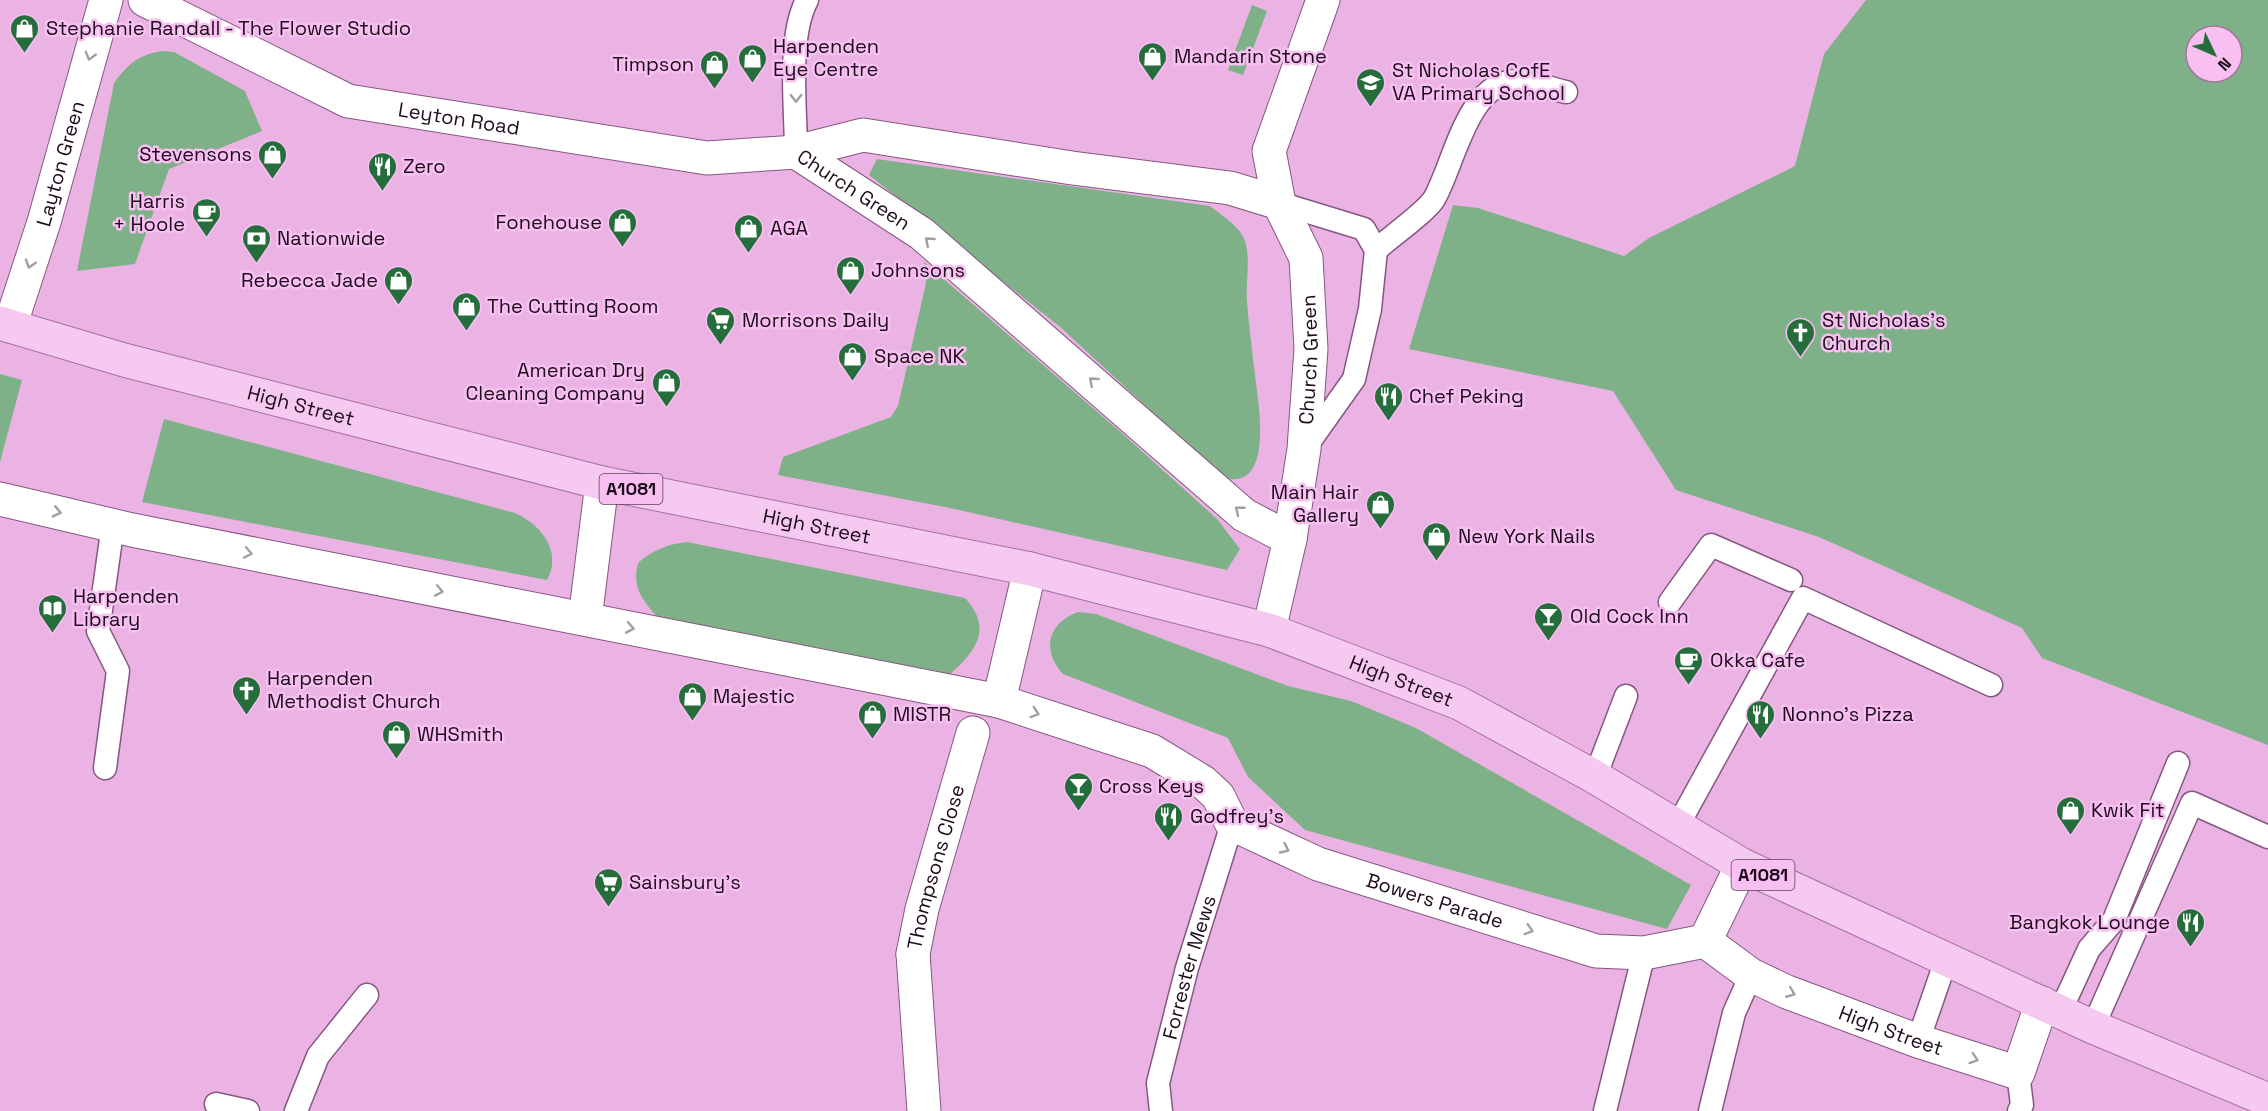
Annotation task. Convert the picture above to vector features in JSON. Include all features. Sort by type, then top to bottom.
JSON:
[{"type":"main road","name":"High Street","points":[[5,324],[124,360],[602,483],[1030,569],[1269,630],[1459,703],[1595,777],[1742,865],[2093,1027],[2268,1100]]},
{"type":"street","name":"Layton Green","points":[[5,324],[44,222],[106,0]]},
{"type":"street","name":"Leyton Road","points":[[145,0],[195,12],[348,101],[707,158],[796,152]]},
{"type":"street","points":[[1279,203],[1269,152],[1321,0]]},
{"type":"street","name":"Church Green","points":[[796,152],[863,135],[1072,168],[1230,188],[1279,203],[1306,258],[1311,349],[1304,449],[1290,539],[1269,630]]},
{"type":"street","name":"Church Green","points":[[796,152],[922,234],[1244,514],[1290,539]]},
{"type":"street","points":[[585,620],[602,483]]},
{"type":"street","points":[[0,499],[113,525],[999,701],[1152,751],[1203,782],[1218,796],[1232,824]]},
{"type":"street","points":[[999,701],[1030,569]]},
{"type":"street","name":"Thompsons Close","points":[[924,1111],[913,954],[922,909],[973,733]]},
{"type":"street","name":"Bowers Parade","points":[[1232,824],[1318,864],[1596,951],[1644,953]]},
{"type":"street","points":[[1644,953],[1705,941],[1742,865]]},
{"type":"street","name":"High Street","points":[[1705,941],[1751,975],[1917,1041],[2018,1073]]},
{"type":"street","points":[[2018,1073],[2051,1007]]},
{"type":"lane","points":[[796,152],[794,62],[800,13],[807,0]]},
{"type":"lane","points":[[1376,250],[1434,200],[1459,137],[1478,104],[1499,84],[1518,81],[1566,92]]},
{"type":"lane","name":"Church Green","points":[[1279,203],[1364,229],[1376,250],[1370,309],[1354,379],[1304,449]]},
{"type":"lane","points":[[105,768],[118,671],[98,631],[113,525]]},
{"type":"lane","points":[[1670,602],[1711,545],[1791,580]]},
{"type":"lane","points":[[1677,828],[1803,598],[1991,684]]},
{"type":"lane","points":[[1595,777],[1626,696]]},
{"type":"lane","points":[[2051,1007],[2089,949],[2114,920],[2178,763]]},
{"type":"lane","points":[[2093,1027],[2192,803],[2268,837]]},
{"type":"lane","name":"Forrester Mews","points":[[1161,1111],[1158,1083],[1187,968],[1232,824]]},
{"type":"lane","points":[[1605,1111],[1644,953]]},
{"type":"lane","points":[[1917,1041],[1946,960]]},
{"type":"lane","points":[[1710,1111],[1734,1013],[1751,975]]},
{"type":"lane","points":[[296,1111],[318,1056],[367,995]]},
{"type":"lane","points":[[2018,1073],[2022,1105],[2019,1111]]},
{"type":"lane","points":[[216,1104],[248,1111]]},
{"type":"green space","points":[[1866,0],[2268,0],[2268,745],[2042,658],[2022,628],[1819,537],[1676,490],[1613,391],[1409,349],[1453,205],[1478,208],[1624,256],[1649,238],[1795,166],[1824,54]]},
{"type":"green space","points":[[1252,5],[1267,11],[1243,75],[1228,70]]},
{"type":"green space","points":[[163,51],[174,52],[245,91],[262,131],[169,169],[135,264],[77,271],[114,83],[124,70],[141,57]]},
{"type":"green space","points":[[877,159],[1210,206],[1231,222],[1245,240],[1248,257],[1247,302],[1260,423],[1257,458],[1251,471],[1240,478],[1224,478],[1059,326],[869,175]]},
{"type":"green space","points":[[924,262],[1124,435],[1217,519],[1240,549],[1227,570],[950,508],[778,475],[783,457],[891,417],[898,406],[926,283]]},
{"type":"green space","points":[[0,374],[22,380],[0,462]]},
{"type":"green space","points":[[164,419],[515,513],[533,524],[546,540],[552,559],[547,580],[142,502]]},
{"type":"green space","points":[[687,542],[965,598],[978,619],[978,639],[967,657],[950,674],[656,616],[639,592],[636,579],[638,563],[661,548]]},
{"type":"green space","points":[[1078,612],[1096,614],[1288,686],[1351,701],[1416,728],[1691,885],[1667,929],[1305,830],[1248,777],[1228,738],[1063,674],[1052,656],[1051,638],[1060,623]]},
{"type":"place","name":"Stephanie Randall - The Flower Studio","points":[[25,54]]},
{"type":"place","name":"Mandarin Stone","points":[[1153,82]]},
{"type":"place","name":"Harpenden Eye Centre","points":[[752,84]]},
{"type":"place","name":"Timpson","points":[[715,90]]},
{"type":"place","name":"St Nicholas CofE VA Primary School","points":[[1371,108]]},
{"type":"place","name":"Stevensons","points":[[273,180]]},
{"type":"place","name":"Zero","points":[[382,192]]},
{"type":"place","name":"Harris + Hoole","points":[[206,238]]},
{"type":"place","name":"Fonehouse","points":[[623,248]]},
{"type":"place","name":"AGA","points":[[749,254]]},
{"type":"place","name":"Nationwide","points":[[256,264]]},
{"type":"place","name":"Johnsons","points":[[850,296]]},
{"type":"place","name":"Rebecca Jade","points":[[399,306]]},
{"type":"place","name":"The Cutting Room","points":[[466,332]]},
{"type":"place","name":"Morrisons Daily","points":[[721,346]]},
{"type":"place","name":"St Nicholas's Church","points":[[1801,358]]},
{"type":"place","name":"Space NK","points":[[853,382]]},
{"type":"place","name":"American Dry Cleaning Company","points":[[666,408]]},
{"type":"place","name":"Chef Peking","points":[[1388,422]]},
{"type":"place","name":"Main Hair Gallery","points":[[1380,530]]},
{"type":"place","name":"New York Nails","points":[[1437,562]]},
{"type":"place","name":"Harpenden Library","points":[[52,634]]},
{"type":"place","name":"Old Cock Inn","points":[[1549,642]]},
{"type":"place","name":"Okka Cafe","points":[[1689,686]]},
{"type":"place","name":"Harpenden Methodist Church","points":[[246,716]]},
{"type":"place","name":"Majestic","points":[[692,722]]},
{"type":"place","name":"MISTR","points":[[872,740]]},
{"type":"place","name":"Nonno's Pizza","points":[[1761,740]]},
{"type":"place","name":"WHSmith","points":[[396,760]]},
{"type":"place","name":"Cross Keys","points":[[1078,812]]},
{"type":"place","name":"Kwik Fit","points":[[2070,836]]},
{"type":"place","name":"Godfrey's","points":[[1169,842]]},
{"type":"place","name":"Sainsbury's","points":[[608,908]]},
{"type":"place","name":"Bangkok Lounge","points":[[2191,948]]}]
